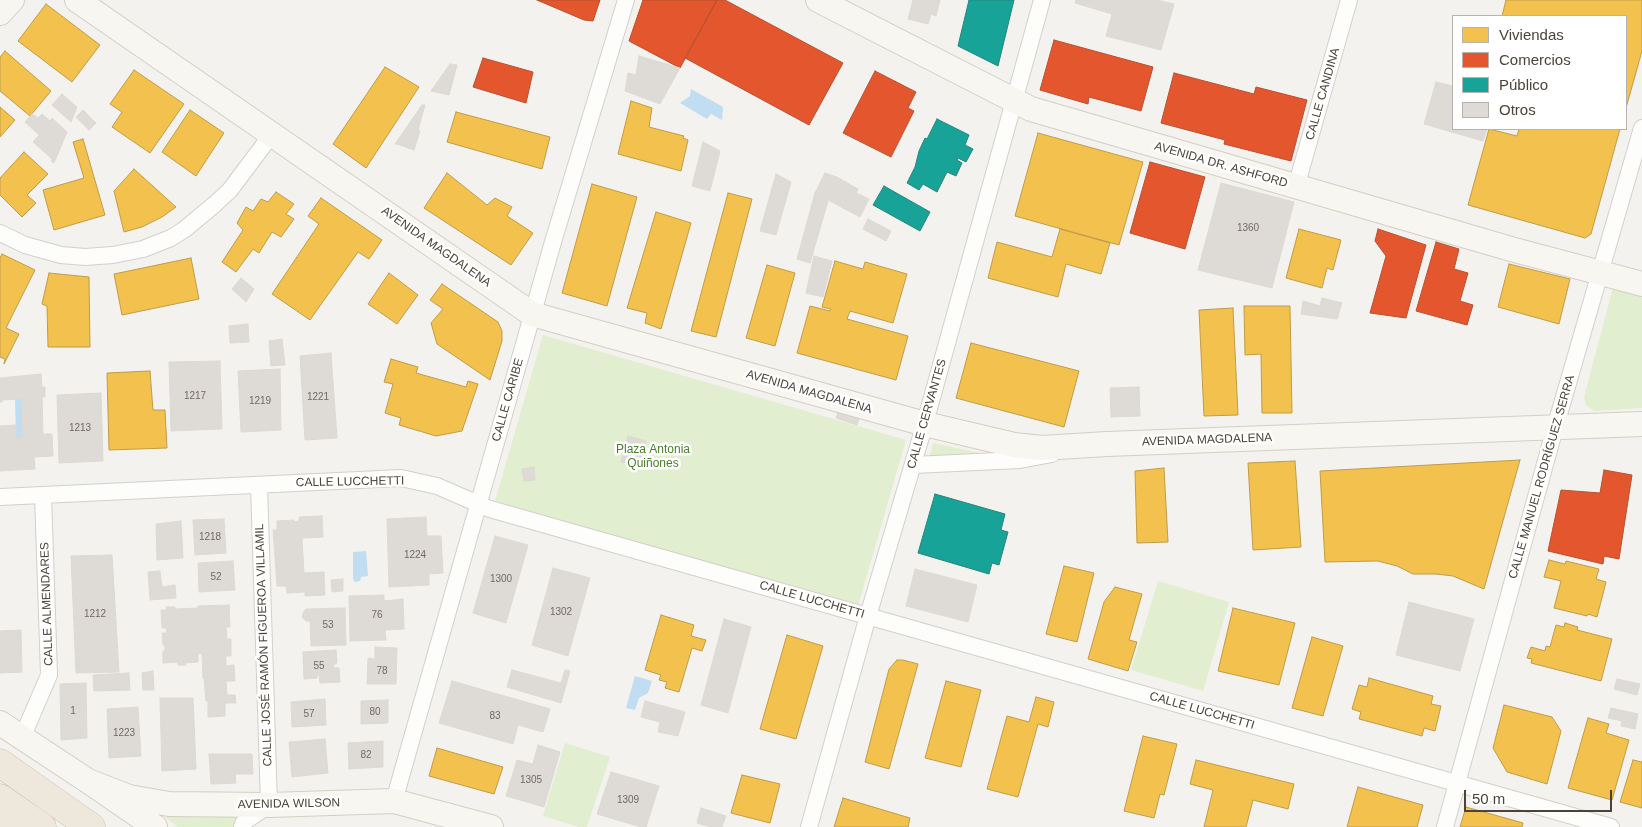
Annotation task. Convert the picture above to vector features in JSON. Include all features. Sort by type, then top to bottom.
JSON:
[{"type":"highway","points":[[0,763],[91,827]]},
{"type":"highway","points":[[0,798],[42,827]]},
{"type":"street","points":[[0,13],[12,0]]},
{"type":"street","name":"AVENIDA MAGDALENA","points":[[77,0],[532,314],[925,424],[1014,445],[1042,448],[1642,424]]},
{"type":"street","name":"CALLE CARIBE","points":[[394,800],[532,314],[626,0]]},
{"type":"street","name":"AVENIDA DR. ASHFORD","points":[[818,0],[1031,109],[1511,249],[1642,284]]},
{"type":"street","name":"CALLE CERVANTES","points":[[809,827],[868,616],[925,424],[1042,0]]},
{"type":"street","name":"CALLE CANDINA","points":[[1296,187],[1349,0]]},
{"type":"street","name":"CALLE MANUEL RODRÍGUEZ SERRA","points":[[1445,827],[1555,428],[1642,128]]},
{"type":"street","points":[[0,233],[25,244],[61,255],[85,257],[114,255],[143,249],[171,238],[192,224],[215,204],[230,190],[263,146],[270,133]]},
{"type":"street","points":[[912,465],[1020,460],[1057,453],[1068,446]]},
{"type":"street","name":"CALLE LUCCHETTI","points":[[0,497],[401,478],[436,486],[490,509],[1611,827]]},
{"type":"street","name":"CALLE JOSÉ RAMÓN FIGUEROA VILLAMIL","points":[[259,485],[269,805]]},
{"type":"street","name":"CALLE ALMENDARES","points":[[22,738],[49,675],[43,495]]},
{"type":"street","points":[[0,723],[155,827]]},
{"type":"street","name":"AVENIDA WILSON","points":[[88,781],[129,797],[169,804],[269,805],[394,800],[491,827]]},
{"type":"street","points":[[242,827],[244,822],[269,805]]},
{"type":"green space","points":[[1614,284],[1642,292],[1642,408],[1594,411],[1586,405],[1584,397]]},
{"type":"green space","name":"Plaza Antonia Quiñones","points":[[543,335],[906,440],[858,606],[495,501]]},
{"type":"green space","points":[[933,443],[998,457],[929,459]]},
{"type":"green space","points":[[1158,581],[1229,602],[1203,691],[1131,670]]},
{"type":"green space","points":[[565,743],[610,757],[587,827],[579,827],[543,816]]},
{"type":"green space","points":[[154,809],[240,813],[234,827],[178,827]]},
{"type":"water","points":[[691,89],[723,107],[722,120],[711,114],[707,119],[680,103],[690,96]]},
{"type":"water","points":[[15,399],[22,399],[23,438],[16,438]]},
{"type":"water","points":[[366,551],[368,576],[361,577],[360,581],[355,582],[353,579],[353,552]]},
{"type":"water","points":[[635,676],[652,681],[648,693],[639,698],[635,710],[626,708]]},
{"type":"building: Viviendas","points":[[1506,0],[1642,0],[1642,51],[1627,104],[1627,15],[1502,15]]},
{"type":"building: Viviendas","points":[[46,4],[100,45],[72,82],[18,41]]},
{"type":"building: Viviendas","points":[[5,51],[51,91],[30,116],[0,91],[0,57]]},
{"type":"building: Viviendas","points":[[385,67],[419,87],[366,168],[333,144]]},
{"type":"building: Viviendas","points":[[134,70],[184,104],[150,153],[112,127],[122,112],[110,104]]},
{"type":"building: Viviendas","points":[[631,101],[652,108],[649,127],[684,136],[683,138],[688,140],[681,171],[618,154]]},
{"type":"building: Viviendas","points":[[0,107],[15,120],[0,137]]},
{"type":"building: Viviendas","points":[[190,110],[224,133],[196,176],[162,152]]},
{"type":"building: Viviendas","points":[[456,112],[550,137],[542,169],[447,142]]},
{"type":"building: Viviendas","points":[[1489,130],[1517,136],[1519,130],[1620,130],[1591,234],[1585,238],[1468,205]]},
{"type":"building: Viviendas","points":[[1038,133],[1143,162],[1119,245],[1015,216]]},
{"type":"building: Viviendas","points":[[83,139],[105,215],[54,230],[43,190],[84,178],[73,142]]},
{"type":"building: Viviendas","points":[[24,152],[48,174],[27,195],[36,203],[22,217],[0,195],[0,178]]},
{"type":"building: Viviendas","points":[[134,169],[176,207],[162,217],[142,227],[124,232],[114,191]]},
{"type":"building: Viviendas","points":[[447,173],[487,205],[495,198],[512,207],[507,216],[533,233],[511,265],[424,208]]},
{"type":"building: Viviendas","points":[[592,184],[637,197],[607,306],[562,293]]},
{"type":"building: Viviendas","points":[[276,192],[294,204],[286,214],[294,219],[281,237],[272,232],[259,253],[253,249],[236,272],[222,262],[243,230],[237,223],[246,207],[253,211],[261,199],[268,202]]},
{"type":"building: Viviendas","points":[[728,193],[752,199],[716,337],[691,331]]},
{"type":"building: Viviendas","points":[[321,198],[382,240],[369,259],[358,252],[310,320],[272,294],[319,224],[308,216]]},
{"type":"building: Viviendas","points":[[656,212],[691,223],[661,329],[645,323],[647,313],[627,308]]},
{"type":"building: Viviendas","points":[[1060,229],[1110,243],[1101,274],[1066,264],[1058,297],[988,278],[997,242],[1052,257]]},
{"type":"building: Viviendas","points":[[1299,229],[1341,240],[1333,270],[1327,268],[1322,288],[1286,278]]},
{"type":"building: Viviendas","points":[[2,254],[35,270],[6,328],[19,334],[4,364],[5,359],[0,357],[0,258]]},
{"type":"building: Viviendas","points":[[191,258],[199,299],[122,315],[114,274]]},
{"type":"building: Viviendas","points":[[835,261],[863,269],[865,262],[907,274],[893,323],[850,311],[847,319],[908,336],[896,380],[797,353],[810,306],[830,311],[831,309],[822,307]]},
{"type":"building: Viviendas","points":[[1509,264],[1570,279],[1559,324],[1498,307]]},
{"type":"building: Viviendas","points":[[767,265],[795,273],[775,346],[746,338]]},
{"type":"building: Viviendas","points":[[49,273],[89,277],[90,347],[48,347],[47,306],[42,304]]},
{"type":"building: Viviendas","points":[[389,273],[418,295],[397,324],[368,304]]},
{"type":"building: Viviendas","points":[[442,284],[498,322],[502,331],[502,341],[490,380],[437,344],[431,323],[443,309],[430,300]]},
{"type":"building: Viviendas","points":[[1244,306],[1290,306],[1292,413],[1262,413],[1261,354],[1245,355]]},
{"type":"building: Viviendas","points":[[1233,308],[1238,415],[1204,416],[1199,310]]},
{"type":"building: Viviendas","points":[[971,343],[1079,371],[1064,427],[956,398]]},
{"type":"building: Viviendas","points":[[391,359],[418,367],[416,373],[466,387],[468,381],[478,384],[462,431],[436,436],[399,425],[401,418],[385,413],[393,384],[384,382]]},
{"type":"building: Viviendas","points":[[150,371],[153,410],[165,410],[167,448],[109,450],[107,373]]},
{"type":"building: Viviendas","points":[[1520,460],[1484,589],[1453,576],[1413,574],[1397,566],[1378,561],[1325,562],[1320,471]]},
{"type":"building: Viviendas","points":[[1295,461],[1301,547],[1253,550],[1248,463]]},
{"type":"building: Viviendas","points":[[1164,468],[1168,542],[1137,543],[1135,471]]},
{"type":"building: Viviendas","points":[[1549,560],[1565,564],[1566,561],[1599,569],[1596,579],[1606,582],[1597,617],[1554,608],[1561,581],[1544,577]]},
{"type":"building: Viviendas","points":[[1064,566],[1094,573],[1077,642],[1046,634]]},
{"type":"building: Viviendas","points":[[1115,587],[1142,594],[1129,640],[1137,642],[1128,671],[1088,659],[1104,602]]},
{"type":"building: Viviendas","points":[[1233,608],[1295,623],[1279,685],[1218,671]]},
{"type":"building: Viviendas","points":[[661,615],[694,625],[691,636],[706,640],[702,651],[692,648],[679,692],[665,688],[667,682],[659,680],[661,675],[645,670]]},
{"type":"building: Viviendas","points":[[1565,623],[1578,627],[1577,630],[1612,639],[1601,681],[1531,663],[1532,659],[1527,658],[1531,647],[1545,651],[1546,646],[1550,647],[1556,625],[1564,627]]},
{"type":"building: Viviendas","points":[[787,635],[823,646],[796,739],[760,729]]},
{"type":"building: Viviendas","points":[[1312,637],[1343,646],[1323,716],[1292,708]]},
{"type":"building: Viviendas","points":[[897,660],[918,664],[889,769],[865,762],[889,669]]},
{"type":"building: Viviendas","points":[[1369,678],[1433,696],[1431,704],[1441,706],[1435,731],[1424,728],[1422,736],[1359,719],[1361,712],[1352,709],[1359,685],[1367,687]]},
{"type":"building: Viviendas","points":[[946,681],[981,690],[961,767],[925,758]]},
{"type":"building: Viviendas","points":[[1036,697],[1054,702],[1048,727],[1038,724],[1018,797],[987,789],[1007,716],[1029,722]]},
{"type":"building: Viviendas","points":[[1504,705],[1552,717],[1561,731],[1547,784],[1507,772],[1493,748]]},
{"type":"building: Viviendas","points":[[1588,718],[1609,724],[1606,733],[1629,740],[1612,800],[1568,788]]},
{"type":"building: Viviendas","points":[[1143,736],[1177,744],[1164,795],[1160,794],[1154,818],[1124,811]]},
{"type":"building: Viviendas","points":[[437,748],[503,767],[494,794],[429,776]]},
{"type":"building: Viviendas","points":[[1196,760],[1294,784],[1288,809],[1253,800],[1246,827],[1204,827],[1213,790],[1190,784]]},
{"type":"building: Viviendas","points":[[1633,760],[1642,762],[1642,808],[1620,802]]},
{"type":"building: Viviendas","points":[[742,775],[780,784],[770,823],[731,813]]},
{"type":"building: Viviendas","points":[[1358,787],[1423,805],[1417,827],[1347,827]]},
{"type":"building: Viviendas","points":[[843,798],[910,818],[908,827],[834,827]]},
{"type":"building: Viviendas","points":[[1466,807],[1523,823],[1522,827],[1460,827]]},
{"type":"building: Comercios","points":[[537,0],[600,0],[593,21],[584,20]]},
{"type":"building: Comercios","points":[[643,0],[717,0],[680,68],[629,41]]},
{"type":"building: Comercios","points":[[717,0],[725,0],[843,63],[809,125],[685,58]]},
{"type":"building: Comercios","points":[[1054,40],[1153,67],[1141,111],[1089,97],[1088,104],[1040,90]]},
{"type":"building: Comercios","points":[[483,58],[533,72],[526,103],[473,87]]},
{"type":"building: Comercios","points":[[875,71],[916,92],[908,108],[914,111],[891,157],[843,133]]},
{"type":"building: Comercios","points":[[1174,73],[1254,94],[1256,87],[1307,100],[1291,161],[1224,144],[1225,140],[1161,123]]},
{"type":"building: Comercios","points":[[1150,162],[1205,177],[1185,249],[1130,233]]},
{"type":"building: Comercios","points":[[1378,229],[1426,245],[1406,318],[1370,313],[1386,256],[1375,241]]},
{"type":"building: Comercios","points":[[1436,242],[1459,249],[1454,269],[1468,273],[1460,301],[1473,305],[1467,325],[1416,311]]},
{"type":"building: Comercios","points":[[1604,470],[1632,475],[1619,559],[1604,556],[1603,564],[1548,551],[1561,490],[1600,493]]},
{"type":"building: Público","points":[[969,0],[1014,0],[998,66],[958,46]]},
{"type":"building: Público","points":[[937,119],[969,135],[965,145],[973,149],[966,162],[958,158],[957,160],[962,163],[956,176],[947,172],[937,192],[923,184],[919,190],[907,183],[925,138],[927,139]]},
{"type":"building: Público","points":[[884,186],[930,212],[920,231],[873,205]]},
{"type":"building: Público","points":[[935,494],[1005,514],[1001,530],[1008,532],[999,565],[992,563],[989,574],[918,553]]},
{"type":"building: Otros","points":[[913,0],[940,0],[936,16],[931,14],[928,24],[908,19]]},
{"type":"building: Otros","points":[[1076,0],[1157,0],[1174,4],[1161,50],[1106,36],[1112,14],[1075,3]]},
{"type":"building: Otros","points":[[639,56],[680,68],[660,104],[625,91],[628,73],[636,75]]},
{"type":"building: Otros","points":[[450,64],[457,65],[449,95],[431,91]]},
{"type":"building: Otros","points":[[1436,82],[1452,86],[1452,130],[1487,130],[1483,141],[1424,124]]},
{"type":"building: Otros","points":[[62,94],[77,107],[71,122],[52,105]]},
{"type":"building: Otros","points":[[422,105],[425,105],[414,150],[395,144]]},
{"type":"building: Otros","points":[[83,110],[96,123],[89,130],[76,117]]},
{"type":"building: Otros","points":[[32,114],[38,118],[42,114],[50,121],[52,118],[67,132],[54,163],[33,142],[39,135],[25,122]]},
{"type":"building: Otros","points":[[703,142],[720,151],[710,191],[692,186]]},
{"type":"building: Otros","points":[[825,173],[837,177],[858,189],[856,193],[869,199],[860,217],[815,193]]},
{"type":"building: Otros","points":[[776,174],[791,182],[776,235],[760,231]]},
{"type":"building: Otros","points":[[1221,183],[1294,202],[1272,288],[1198,270]]},
{"type":"building: Otros","points":[[815,193],[828,201],[810,263],[797,259]]},
{"type":"building: Otros","points":[[868,219],[891,231],[886,241],[863,229]]},
{"type":"building: Otros","points":[[814,256],[832,261],[823,297],[806,293]]},
{"type":"building: Otros","points":[[241,278],[254,289],[246,302],[232,289]]},
{"type":"building: Otros","points":[[1322,298],[1342,303],[1337,319],[1301,314],[1303,301],[1320,306]]},
{"type":"building: Otros","points":[[248,324],[249,342],[230,343],[229,326]]},
{"type":"building: Otros","points":[[282,339],[285,365],[271,366],[269,341]]},
{"type":"building: Otros","points":[[331,353],[337,438],[305,440],[300,356]]},
{"type":"building: Otros","points":[[220,361],[222,429],[171,431],[169,362]]},
{"type":"building: Otros","points":[[280,369],[281,430],[241,432],[238,371]]},
{"type":"building: Otros","points":[[41,374],[42,387],[45,387],[45,397],[42,397],[43,434],[52,434],[53,456],[34,457],[35,469],[0,471],[0,426],[16,425],[16,438],[23,438],[22,399],[2,400],[0,402],[0,378]]},
{"type":"building: Otros","points":[[1139,387],[1140,416],[1111,417],[1110,388]]},
{"type":"building: Otros","points":[[101,393],[103,461],[59,463],[57,395]]},
{"type":"building: Otros","points":[[838,412],[859,419],[857,425],[836,418]]},
{"type":"building: Otros","points":[[628,436],[646,441],[639,467],[621,462]]},
{"type":"building: Otros","points":[[534,467],[535,480],[524,481],[522,469]]},
{"type":"building: Otros","points":[[322,516],[323,537],[302,538],[304,573],[324,572],[325,595],[305,596],[305,592],[287,593],[286,586],[277,586],[273,530],[277,530],[277,521],[294,520],[294,522],[299,521],[299,517]]},
{"type":"building: Otros","points":[[426,517],[427,536],[441,536],[443,573],[429,574],[429,585],[389,587],[387,519]]},
{"type":"building: Otros","points":[[224,519],[226,553],[195,555],[193,520]]},
{"type":"building: Otros","points":[[181,521],[183,558],[157,560],[156,524]]},
{"type":"building: Otros","points":[[495,536],[528,545],[506,623],[473,613]]},
{"type":"building: Otros","points":[[112,555],[119,672],[76,673],[71,556]]},
{"type":"building: Otros","points":[[233,561],[235,590],[199,592],[198,563]]},
{"type":"building: Otros","points":[[553,568],[590,578],[568,656],[532,645]]},
{"type":"building: Otros","points":[[915,569],[977,585],[968,622],[906,606]]},
{"type":"building: Otros","points":[[160,571],[162,587],[175,585],[176,598],[150,600],[148,572]]},
{"type":"building: Otros","points":[[343,579],[343,591],[332,592],[331,580]]},
{"type":"building: Otros","points":[[384,595],[384,601],[403,599],[404,629],[385,630],[386,640],[350,641],[349,596]]},
{"type":"building: Otros","points":[[1409,602],[1474,619],[1460,671],[1396,655]]},
{"type":"building: Otros","points":[[229,605],[230,627],[226,627],[227,639],[231,639],[231,656],[226,656],[226,666],[234,665],[235,681],[226,681],[227,695],[235,695],[236,703],[225,703],[225,716],[208,717],[202,653],[198,654],[198,662],[185,663],[186,665],[178,665],[178,662],[163,663],[165,645],[163,645],[162,633],[167,633],[166,628],[162,628],[161,610],[167,610],[166,607],[175,607],[175,609]]},
{"type":"building: Otros","points":[[345,608],[346,645],[311,646],[310,621],[306,621],[302,617],[304,611],[306,609]]},
{"type":"building: Otros","points":[[724,619],[751,627],[728,713],[701,705]]},
{"type":"building: Otros","points":[[21,630],[22,672],[0,673],[0,631]]},
{"type":"building: Otros","points":[[375,647],[397,648],[396,684],[367,684],[368,658],[375,659]]},
{"type":"building: Otros","points":[[336,650],[337,662],[333,664],[334,668],[339,668],[340,682],[320,683],[319,675],[317,675],[317,678],[304,679],[303,652]]},
{"type":"building: Otros","points":[[512,670],[561,683],[565,670],[570,671],[561,703],[507,687]]},
{"type":"building: Otros","points":[[153,671],[154,690],[143,690],[142,673]]},
{"type":"building: Otros","points":[[129,673],[130,690],[94,691],[93,675]]},
{"type":"building: Otros","points":[[1617,679],[1640,684],[1637,695],[1614,689]]},
{"type":"building: Otros","points":[[452,681],[550,709],[543,732],[518,725],[513,744],[439,723]]},
{"type":"building: Otros","points":[[86,683],[87,738],[61,740],[60,684]]},
{"type":"building: Otros","points":[[160,698],[193,698],[196,769],[162,771]]},
{"type":"building: Otros","points":[[325,699],[326,725],[292,727],[291,702]]},
{"type":"building: Otros","points":[[388,700],[388,723],[361,724],[361,701]]},
{"type":"building: Otros","points":[[645,701],[685,712],[678,736],[658,732],[660,722],[641,717]]},
{"type":"building: Otros","points":[[138,707],[141,756],[109,758],[107,709]]},
{"type":"building: Otros","points":[[1611,708],[1638,714],[1635,729],[1621,726],[1622,721],[1608,718]]},
{"type":"building: Otros","points":[[325,739],[328,773],[292,777],[289,742]]},
{"type":"building: Otros","points":[[383,741],[383,767],[349,769],[348,743]]},
{"type":"building: Otros","points":[[538,745],[560,752],[544,807],[506,796],[517,760],[533,764]]},
{"type":"building: Otros","points":[[209,754],[252,754],[253,774],[235,774],[236,783],[211,784]]},
{"type":"building: Otros","points":[[611,772],[659,786],[646,827],[597,814]]},
{"type":"building: Otros","points":[[701,808],[726,816],[722,827],[710,827],[697,823]]}]
